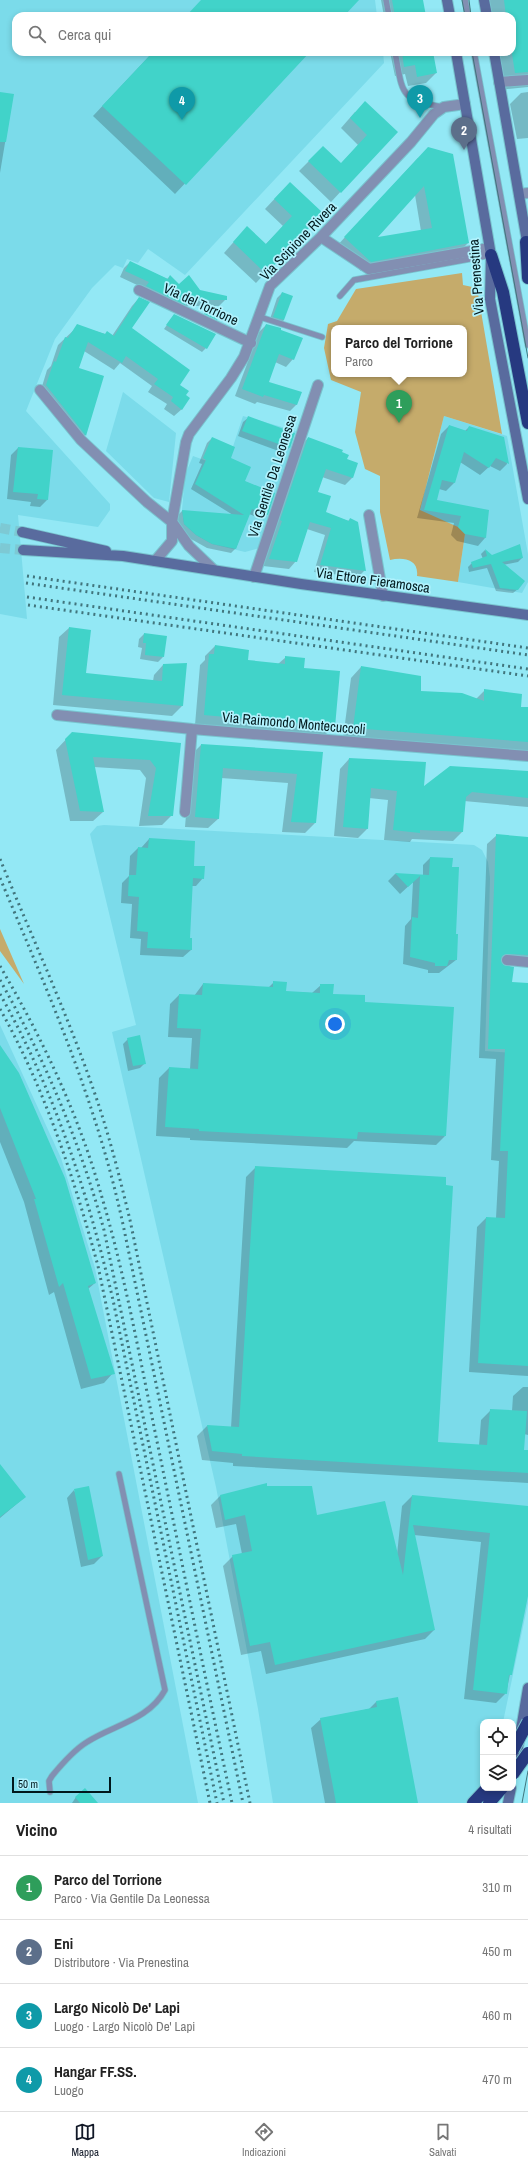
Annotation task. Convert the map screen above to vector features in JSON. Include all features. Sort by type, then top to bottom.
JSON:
[{"type":"highway","points":[[527,245],[528,278]]},
{"type":"highway","points":[[490,251],[504,299],[528,423]]},
{"type":"highway","points":[[516,1744],[528,1722]]},
{"type":"highway","points":[[516,1770],[528,1753]]},
{"type":"highway","points":[[473,1803],[484,1791]]},
{"type":"highway","points":[[489,1803],[499,1791]]},
{"type":"main road","points":[[447,0],[449,12]]},
{"type":"main road","points":[[484,0],[486,12]]},
{"type":"main road","name":"Via Prenestina","points":[[457,56],[490,251],[490,299],[528,499]]},
{"type":"main road","points":[[495,56],[523,194],[527,245]]},
{"type":"main road","name":"Via Ettore Fieramosca","points":[[22,532],[76,543],[123,556]]},
{"type":"main road","name":"Via Ettore Fieramosca","points":[[23,550],[123,556],[383,596],[528,615]]},
{"type":"main road","points":[[516,1759],[528,1688]]},
{"type":"main road","points":[[508,1803],[510,1791]]},
{"type":"street","points":[[499,82],[528,80]]},
{"type":"street","points":[[444,107],[465,104]]},
{"type":"street","name":"Via Scipione Rivera","points":[[172,522],[185,446],[189,434],[234,373],[251,343],[270,286],[321,237],[411,142],[430,118],[444,107]]},
{"type":"street","points":[[321,237],[369,269],[490,251]]},
{"type":"street","name":"Via del Torrione","points":[[139,290],[251,343]]},
{"type":"street","name":"Via Gentile Da Leonessa","points":[[254,577],[318,384]]},
{"type":"street","points":[[40,390],[81,440],[147,502],[172,522],[189,546],[214,570]]},
{"type":"street","points":[[369,515],[383,596]]},
{"type":"street","points":[[155,561],[172,542],[172,522]]},
{"type":"street","name":"Via Raimondo Montecuccoli","points":[[57,716],[192,729],[528,756]]},
{"type":"street","points":[[185,812],[192,729]]},
{"type":"street","points":[[507,960],[528,962]]},
{"type":"lane","points":[[386,0],[388,12]]},
{"type":"lane","points":[[465,0],[467,12]]},
{"type":"lane","points":[[397,56],[402,86],[406,94],[416,102],[444,107]]},
{"type":"lane","points":[[475,56],[528,345]]},
{"type":"lane","points":[[340,296],[354,280],[490,251]]},
{"type":"lane","points":[[260,317],[322,337]]},
{"type":"lane","points":[[50,1792],[49,1781],[52,1776],[85,1743],[128,1723],[161,1698],[165,1690],[119,1474]]},
{"type":"shaded area","points":[[0,0],[375,0],[376,12],[12,12],[12,56],[383,56],[384,63],[185,275],[148,249],[138,263],[127,259],[123,268],[115,265],[92,288],[55,339],[26,411],[110,504],[110,510],[98,527],[18,515],[27,619],[0,614]]},
{"type":"shaded area","points":[[462,273],[463,285],[477,288],[502,434],[444,416],[420,510],[458,527],[465,534],[458,582],[417,576],[415,566],[409,560],[390,560],[380,512],[380,476],[365,469],[355,432],[361,392],[331,380],[324,348],[328,324],[337,321],[356,289]]},
{"type":"shaded area","points":[[123,392],[176,433],[169,502],[154,498],[106,451]]},
{"type":"shaded area","points":[[243,416],[296,431],[260,548],[245,552],[212,544],[196,535],[184,524],[182,510],[185,475],[193,456],[226,468]]},
{"type":"shaded area","points":[[444,416],[507,436],[528,554],[528,582],[522,593],[458,582],[465,534],[420,511]]},
{"type":"shaded area","points":[[104,825],[474,845],[482,850],[488,862],[490,878],[485,1051],[528,1054],[528,1603],[504,1719],[480,1719],[480,1791],[484,1791],[488,1803],[273,1803],[258,1709],[216,1487],[112,1032],[136,1025],[90,834],[97,826]]},
{"type":"shaded area","points":[[0,929],[24,984],[0,951]]},
{"type":"shaded area","points":[[0,1025],[61,1158],[95,1268],[198,1803],[0,1803]]},
{"type":"building","points":[[201,0],[359,0],[348,12],[190,12]]},
{"type":"building","points":[[392,0],[423,0],[425,12],[394,12]]},
{"type":"building","points":[[504,0],[528,0],[528,72],[515,73],[512,56],[516,56],[516,12],[506,12]]},
{"type":"building","points":[[149,56],[306,56],[186,185],[102,106]]},
{"type":"building","points":[[403,56],[434,56],[437,73],[417,77],[415,65],[404,67]]},
{"type":"building","points":[[0,92],[14,94],[6,142],[0,142]]},
{"type":"building","points":[[365,101],[398,132],[341,193],[308,161],[323,146],[341,163],[367,135],[350,118]]},
{"type":"building","points":[[428,147],[453,154],[469,243],[371,262],[344,237]],"holes":[[[424,186],[432,228],[378,237]]]},
{"type":"building","points":[[290,182],[323,213],[266,274],[233,242],[247,226],[266,244],[292,216],[274,199]]},
{"type":"building","points":[[130,261],[168,279],[170,275],[179,284],[189,275],[200,290],[227,296],[227,300],[187,300],[185,305],[146,286],[149,282],[125,271]]},
{"type":"building","points":[[282,292],[293,296],[284,320],[273,317]]},
{"type":"building","points":[[139,297],[150,302],[132,328],[190,370],[180,385],[189,391],[186,395],[190,398],[182,410],[171,401],[173,397],[154,384],[158,379],[126,356],[122,363],[88,342],[79,368],[104,376],[86,436],[46,385],[54,361],[56,362],[65,337],[68,338],[77,324],[105,334],[107,331],[114,336]]},
{"type":"building","points":[[207,308],[219,314],[217,320],[204,314]]},
{"type":"building","points":[[174,314],[216,334],[207,349],[166,325]]},
{"type":"building","points":[[266,324],[281,328],[281,330],[303,338],[294,360],[279,354],[269,382],[302,392],[297,405],[264,395],[263,397],[242,389]]},
{"type":"building","points":[[248,416],[295,433],[290,448],[242,431]]},
{"type":"building","points":[[449,425],[467,431],[469,426],[504,437],[509,464],[496,458],[489,468],[464,452],[455,483],[442,480],[437,500],[489,510],[486,538],[465,534],[458,527],[461,516],[424,510]]},
{"type":"building","points":[[212,437],[235,447],[231,458],[251,467],[245,481],[275,493],[268,515],[252,509],[236,549],[212,544],[196,535],[184,524],[182,510],[244,515],[195,484],[206,460],[203,458]]},
{"type":"building","points":[[308,437],[343,450],[342,452],[349,455],[347,459],[358,463],[353,478],[326,469],[318,492],[331,496],[326,512],[349,521],[350,518],[358,522],[366,571],[320,565],[331,528],[310,522],[297,562],[269,559],[282,521],[280,520]]},
{"type":"building","points":[[18,447],[53,450],[48,500],[37,499],[38,494],[13,492]]},
{"type":"building","points":[[520,544],[523,558],[502,562],[525,581],[518,590],[500,588],[491,564],[473,568],[471,562],[487,556],[485,549],[492,555]]},
{"type":"building","points":[[69,627],[91,630],[86,673],[162,681],[163,664],[187,663],[183,706],[62,695]]},
{"type":"building","points":[[144,633],[167,636],[164,657],[145,655],[146,643],[143,643]]},
{"type":"building","points":[[215,645],[249,650],[248,660],[285,664],[285,656],[305,658],[304,668],[340,671],[335,727],[204,715],[209,654],[214,654]]},
{"type":"building","points":[[361,666],[421,676],[421,691],[462,693],[484,701],[484,689],[522,694],[521,707],[528,707],[528,742],[353,728]]},
{"type":"building","points":[[72,732],[181,743],[173,816],[148,816],[156,768],[150,760],[93,757],[104,812],[80,811],[65,739]]},
{"type":"building","points":[[201,744],[323,752],[316,823],[291,822],[297,774],[223,768],[219,819],[195,817]]},
{"type":"building","points":[[349,758],[426,762],[424,786],[450,766],[528,771],[528,798],[472,792],[466,797],[463,832],[420,830],[420,833],[393,830],[397,791],[371,788],[368,829],[343,827]]},
{"type":"building","points":[[496,834],[528,837],[528,955],[507,954],[502,956],[501,960],[504,965],[514,967],[512,982],[528,983],[528,1366],[478,1363],[486,1217],[505,1218],[508,1151],[500,1151],[505,1049],[488,1049]]},
{"type":"building","points":[[149,838],[195,841],[194,866],[205,866],[204,879],[193,878],[190,938],[192,938],[192,950],[147,948],[148,932],[137,931],[139,897],[128,896],[129,875],[136,875],[138,847],[148,848]]},
{"type":"building","points":[[430,857],[453,858],[452,867],[459,867],[456,934],[458,934],[457,960],[449,960],[447,966],[435,966],[435,963],[410,957],[412,917],[418,918],[420,876],[408,887],[395,873],[429,875]]},
{"type":"building","points":[[273,981],[287,982],[286,991],[320,993],[320,984],[334,984],[333,994],[365,995],[365,1002],[454,1007],[446,1136],[358,1132],[357,1139],[199,1131],[199,1129],[165,1127],[169,1067],[198,1069],[201,1029],[177,1028],[179,994],[202,995],[203,983],[273,987]]},
{"type":"building","points":[[140,1035],[146,1064],[133,1066],[127,1038]]},
{"type":"building","points":[[0,1045],[19,1073],[65,1178],[96,1283],[88,1286],[115,1374],[91,1379],[63,1283],[59,1287],[34,1199],[36,1199],[0,1108]]},
{"type":"building","points":[[255,1166],[446,1177],[446,1185],[453,1186],[438,1442],[487,1445],[490,1409],[527,1411],[524,1450],[528,1450],[528,1473],[242,1456],[242,1454],[212,1451],[207,1425],[239,1427]]},
{"type":"building","points":[[0,1464],[26,1497],[0,1517]]},
{"type":"building","points":[[267,1483],[267,1486],[312,1486],[317,1515],[385,1501],[403,1575],[412,1495],[528,1506],[528,1596],[512,1675],[509,1675],[507,1694],[473,1690],[490,1533],[413,1525],[435,1630],[275,1665],[270,1642],[250,1646],[232,1555],[252,1551],[245,1515],[225,1520],[220,1495]]},
{"type":"building","points":[[89,1486],[103,1556],[88,1560],[74,1489]]},
{"type":"building","points":[[398,1697],[418,1803],[336,1803],[320,1718],[377,1707],[376,1701]]},
{"type":"building","points":[[85,1788],[98,1803],[80,1803],[75,1797]]},
{"type":"tunnel","points":[[0,528],[22,532]]},
{"type":"tunnel","points":[[0,548],[23,550]]},
{"type":"tram line","points":[[462,0],[464,12]]},
{"type":"tram line","points":[[469,0],[470,12]]},
{"type":"tram line","points":[[473,56],[528,358]]},
{"type":"tram line","points":[[522,1803],[528,1771]]},
{"type":"railway","points":[[27,576],[528,648]]},
{"type":"railway","points":[[26,583],[528,655]]},
{"type":"railway","points":[[27,597],[528,669]]},
{"type":"railway","points":[[28,605],[528,676]]},
{"type":"railway","points":[[0,859],[52,983],[89,1077],[116,1164],[130,1220],[250,1803]]},
{"type":"railway","points":[[0,878],[72,1053],[102,1142],[114,1187],[243,1803]]},
{"type":"railway","points":[[0,966],[44,1048],[70,1105],[92,1164],[110,1226],[133,1322],[232,1803]]},
{"type":"railway","points":[[0,980],[32,1040],[60,1102],[84,1165],[104,1230],[224,1803]]},
{"type":"railway","points":[[0,994],[37,1067],[53,1105],[80,1181],[103,1260],[113,1300],[217,1803]]},
{"type":"railway","points":[[0,1009],[31,1071],[57,1134],[79,1200],[98,1266],[210,1803]]},
{"type":"place","name":"Largo Nicolò De' Lapi","points":[[420,118]]},
{"type":"place","name":"Hangar FF.SS.","points":[[182,120]]},
{"type":"place","name":"Eni","points":[[464,150]]},
{"type":"place","name":"Parco del Torrione","points":[[399,423]]}]
